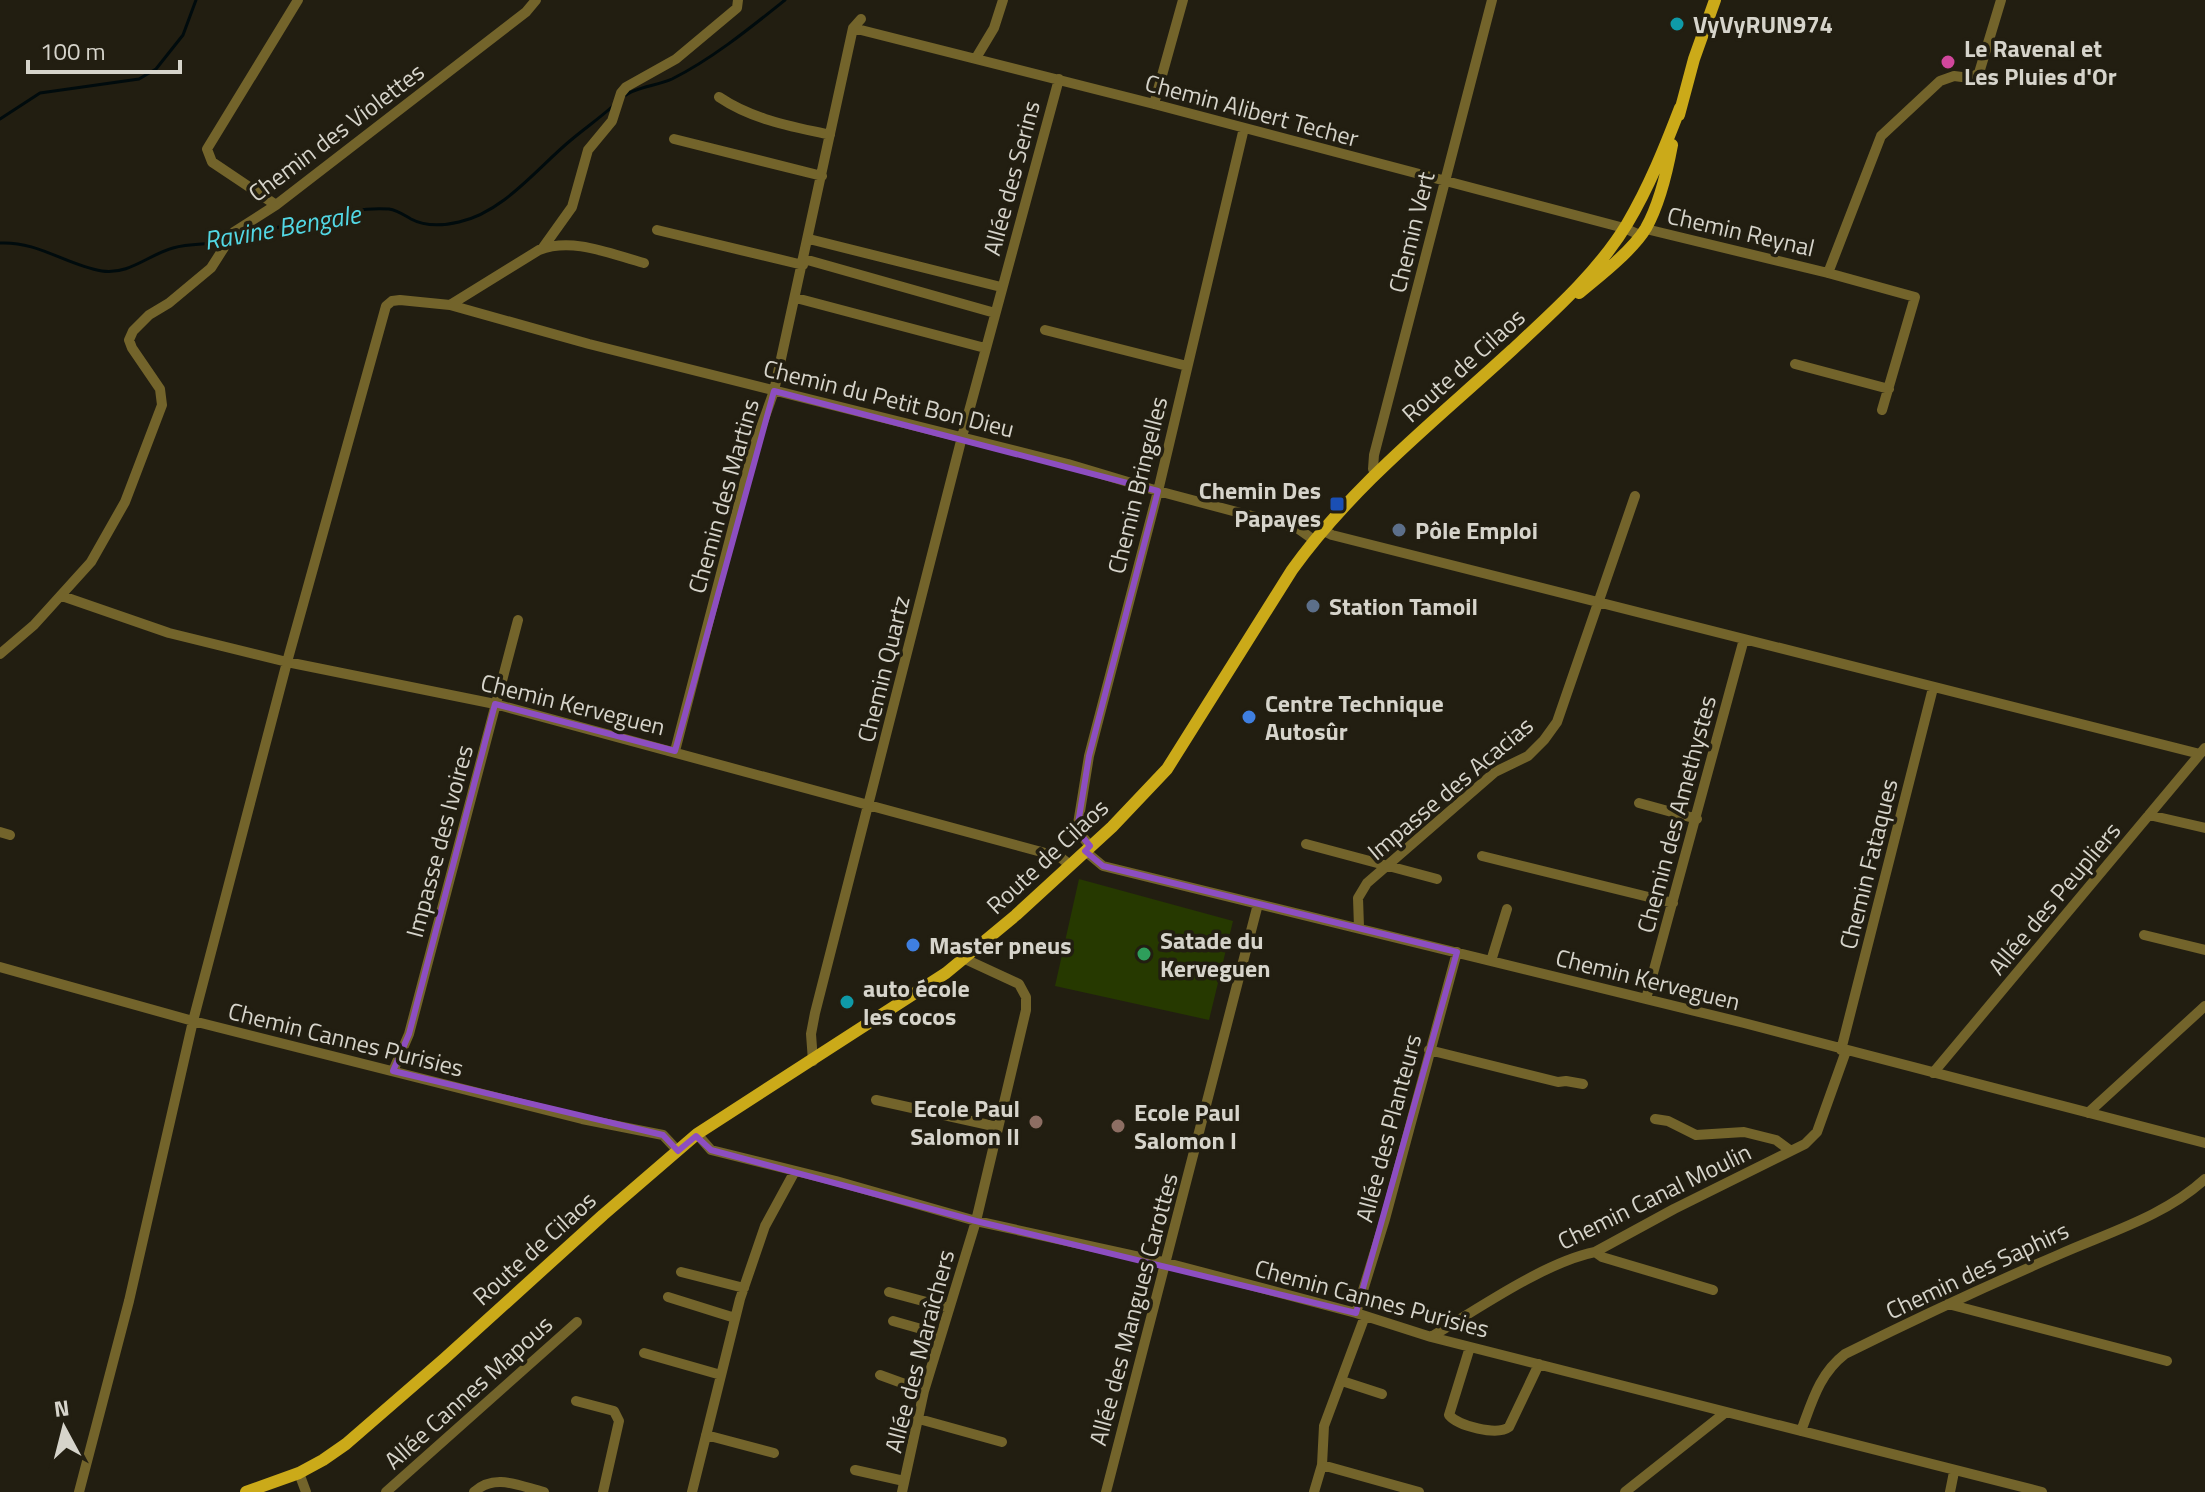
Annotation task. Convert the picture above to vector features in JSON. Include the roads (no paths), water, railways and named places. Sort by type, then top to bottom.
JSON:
[{"type":"main road","name":"Route de Cilaos","points":[[246,1492],[299,1473],[323,1460],[371,1423],[697,1134],[965,959],[1088,849],[1167,769],[1292,570],[1318,535],[1377,473],[1547,318],[1607,270],[1643,232],[1662,187],[1665,160],[1715,0]]},
{"type":"main road","name":"Route de Cilaos","points":[[1547,318],[1597,264],[1624,228],[1665,160]]},
{"type":"street","points":[[276,205],[212,162],[207,149],[298,0]]},
{"type":"street","name":"Chemin des Violettes","points":[[0,654],[34,625],[91,562],[125,502],[162,405],[160,389],[132,348],[129,340],[133,331],[211,268],[234,232],[276,205],[526,12],[536,0]]},
{"type":"street","points":[[542,249],[572,207],[588,150],[612,121],[621,93],[626,87],[676,59],[737,8],[738,0]]},
{"type":"street","points":[[976,58],[994,28],[1003,0]]},
{"type":"street","points":[[1154,104],[1183,0]]},
{"type":"street","name":"Chemin Vert","points":[[1377,473],[1373,469],[1374,455],[1492,0]]},
{"type":"street","points":[[1828,273],[1881,136],[1940,81],[1954,76],[1970,78],[1979,73],[2001,0]]},
{"type":"street","name":"Chemin des Martins","points":[[675,751],[753,450],[774,391],[853,28],[861,19]]},
{"type":"street","name":"Chemin Alibert Techer","points":[[853,28],[1643,232]]},
{"type":"street","name":"Allée des Serins","points":[[1001,287],[1059,79]]},
{"type":"street","points":[[719,97],[739,111],[830,135]]},
{"type":"street","name":"Chemin Bringelles","points":[[1088,849],[1077,830],[1089,756],[1158,491],[1244,128]]},
{"type":"street","points":[[674,139],[822,176]]},
{"type":"street","points":[[657,230],[804,262],[995,313]]},
{"type":"street","name":"Chemin Reynal","points":[[1643,232],[1828,273],[1915,297],[1889,389]]},
{"type":"street","points":[[809,239],[1001,287]]},
{"type":"street","points":[[450,305],[542,249],[562,243],[644,263]]},
{"type":"street","name":"Chemin Quartz","points":[[813,1061],[811,1034],[815,1013],[1001,287]]},
{"type":"street","points":[[796,298],[985,348]]},
{"type":"street","name":"Chemin du Petit Bon Dieu","points":[[287,662],[386,306],[400,300],[450,305],[589,344],[1068,464],[1318,535],[1332,535],[1933,688],[2203,751]]},
{"type":"street","points":[[1045,330],[1187,366]]},
{"type":"street","points":[[1795,364],[1889,389],[1882,410]]},
{"type":"street","name":"Impasse des Acacias","points":[[1359,927],[1360,893],[1367,883],[1495,772],[1528,756],[1557,722],[1635,496]]},
{"type":"street","name":"Chemin Kerveguen","points":[[62,596],[169,633],[287,662],[495,704],[675,751],[1060,857],[1070,865]]},
{"type":"street","name":"Impasse des Ivoires","points":[[393,1071],[409,1034],[518,620]]},
{"type":"street","name":"Chemin des Amethystes","points":[[1646,999],[1744,639]]},
{"type":"street","points":[[79,1492],[129,1301],[193,1021],[287,662]]},
{"type":"street","name":"Chemin Fataques","points":[[1844,1050],[1933,688]]},
{"type":"street","name":"Allée des Peupliers","points":[[1933,1073],[2203,751]]},
{"type":"street","points":[[1639,803],[1697,819]]},
{"type":"street","points":[[2149,815],[2205,828]]},
{"type":"street","points":[[1306,844],[1437,879]]},
{"type":"street","name":"Chemin Kerveguen","points":[[1088,849],[1103,866],[1646,999],[2205,1143]]},
{"type":"street","points":[[1482,856],[1673,903]]},
{"type":"street","name":"Allée des Mangues Carottes","points":[[1106,1492],[1258,904]]},
{"type":"street","points":[[1491,961],[1507,909]]},
{"type":"street","points":[[2144,935],[2205,950]]},
{"type":"street","name":"Allée des Planteurs","points":[[1314,1492],[1322,1465],[1324,1426],[1342,1381],[1361,1315],[1457,952]]},
{"type":"street","name":"Allée des Maraîchers","points":[[903,1487],[939,1334],[976,1221],[1026,1010],[1026,997],[1019,984],[965,959]]},
{"type":"street","name":"Chemin Cannes Purisies","points":[[0,967],[193,1021],[582,1119],[663,1135],[678,1151]]},
{"type":"street","points":[[2088,1113],[2205,1006]]},
{"type":"street","points":[[1429,1050],[1558,1082],[1583,1084]]},
{"type":"street","name":"Chemin Canal Moulin","points":[[1431,1337],[1515,1287],[1581,1255],[1595,1252],[1661,1215],[1805,1144],[1817,1132],[1844,1050]]},
{"type":"street","points":[[876,1100],[998,1127]]},
{"type":"street","points":[[1655,1119],[1668,1121],[1696,1135],[1744,1132],[1766,1137],[1782,1142],[1791,1151]]},
{"type":"street","name":"Chemin Cannes Purisies","points":[[697,1134],[711,1150],[976,1221],[1167,1263],[1431,1337],[2042,1492]]},
{"type":"street","points":[[692,1492],[744,1288],[765,1226],[795,1171]]},
{"type":"street","name":"Chemin des Saphirs","points":[[1801,1431],[1821,1380],[1830,1365],[1845,1354],[1947,1304],[2151,1214],[2194,1189],[2205,1179]]},
{"type":"street","points":[[1595,1252],[1602,1257],[1713,1290]]},
{"type":"street","points":[[681,1272],[744,1288]]},
{"type":"street","points":[[889,1292],[949,1308]]},
{"type":"street","points":[[668,1297],[735,1318]]},
{"type":"street","points":[[1947,1304],[2167,1361]]},
{"type":"street","points":[[893,1321],[939,1334]]},
{"type":"street","name":"Allée Cannes Mapous","points":[[386,1492],[577,1322]]},
{"type":"street","points":[[1470,1347],[1449,1415],[1454,1421],[1494,1432],[1509,1427],[1539,1364]]},
{"type":"street","points":[[644,1353],[721,1375]]},
{"type":"street","points":[[880,1375],[924,1391]]},
{"type":"street","points":[[1342,1381],[1382,1394]]},
{"type":"street","points":[[576,1401],[614,1411],[618,1416],[603,1492]]},
{"type":"street","points":[[1625,1492],[1726,1412]]},
{"type":"street","points":[[919,1419],[1002,1442]]},
{"type":"street","points":[[706,1435],[774,1453]]},
{"type":"street","points":[[1322,1465],[1419,1492]]},
{"type":"street","points":[[855,1470],[903,1487]]},
{"type":"street","points":[[1950,1492],[1954,1472]]},
{"type":"street","points":[[299,1473],[306,1492]]},
{"type":"street","points":[[474,1492],[483,1484],[495,1481],[544,1492]]},
{"type":"waterway","points":[[0,119],[40,93],[139,79],[156,69],[183,35],[196,0]]},
{"type":"waterway","name":"Ravine Bengale","points":[[626,95],[687,71],[785,0]]},
{"type":"waterway","name":"Ravine Bengale","points":[[234,240],[310,218],[370,209],[389,209],[417,222],[434,225],[475,217],[519,188],[614,105]]},
{"type":"waterway","name":"Ravine Bengale","points":[[0,243],[27,246],[89,268],[112,271],[130,267],[173,248],[222,242]]},
{"type":"place","name":"VyVyRUN974","points":[[1677,24]]},
{"type":"place","name":"Le Ravenal et Les Pluies d'Or","points":[[1948,62]]},
{"type":"place","name":"Chemin Des Papayes","points":[[1337,504]]},
{"type":"place","name":"Pôle Emploi","points":[[1399,530]]},
{"type":"place","name":"Station Tamoil","points":[[1313,606]]},
{"type":"place","name":"Centre Technique Autosûr","points":[[1249,717]]},
{"type":"place","name":"Master pneus","points":[[913,945]]},
{"type":"place","name":"Satade du Kerveguen","points":[[1144,954]]},
{"type":"place","name":"auto école les cocos","points":[[847,1002]]},
{"type":"place","name":"Ecole Paul Salomon II","points":[[1036,1122]]},
{"type":"place","name":"Ecole Paul Salomon I","points":[[1118,1126]]}]
